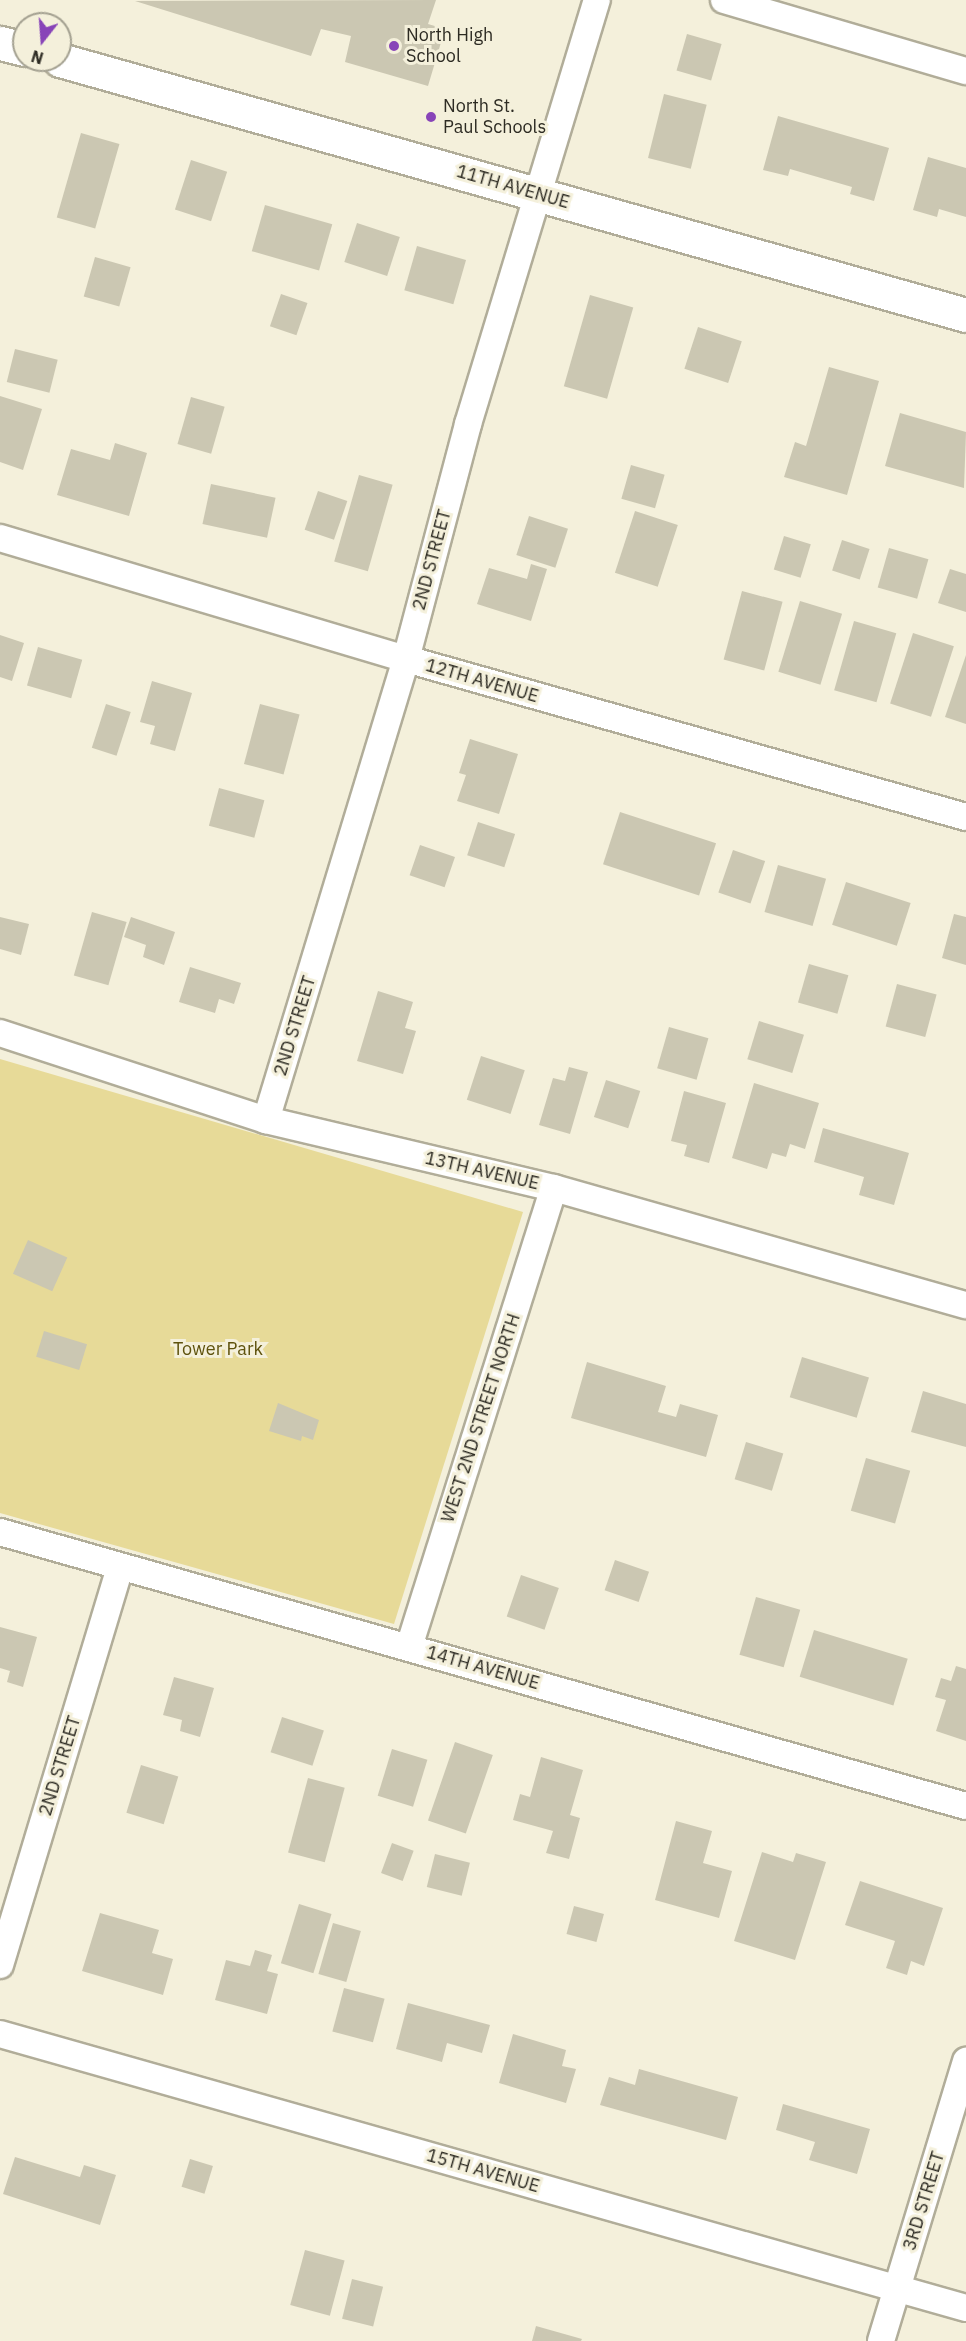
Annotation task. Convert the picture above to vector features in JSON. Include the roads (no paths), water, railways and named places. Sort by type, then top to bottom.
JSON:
[{"type":"street","name":"2ND STREET","points":[[266,1120],[406,659],[468,424],[597,0]]},
{"type":"street","points":[[723,0],[966,71]]},
{"type":"street","name":"11TH AVENUE","points":[[72,63],[966,315]]},
{"type":"street","name":"12TH AVENUE","points":[[0,538],[406,659],[966,817]]},
{"type":"street","name":"13TH AVENUE","points":[[0,1033],[266,1120],[554,1188],[966,1305]]},
{"type":"street","name":"WEST 2ND STREET NORTH","points":[[409,1647],[554,1188]]},
{"type":"street","name":"14TH AVENUE","points":[[0,1532],[120,1568],[409,1647],[966,1806]]},
{"type":"street","name":"2ND STREET","points":[[0,1965],[120,1568]]},
{"type":"street","name":"15TH AVENUE","points":[[0,2034],[966,2308]]},
{"type":"street","name":"3RD STREET","points":[[881,2341],[966,2061]]},
{"type":"place","name":"North High School","points":[[394,46]]},
{"type":"place","name":"North St. Paul Schools","points":[[431,117]]},
{"type":"park label","name":"Tower Park","points":[[218,1349]]}]
